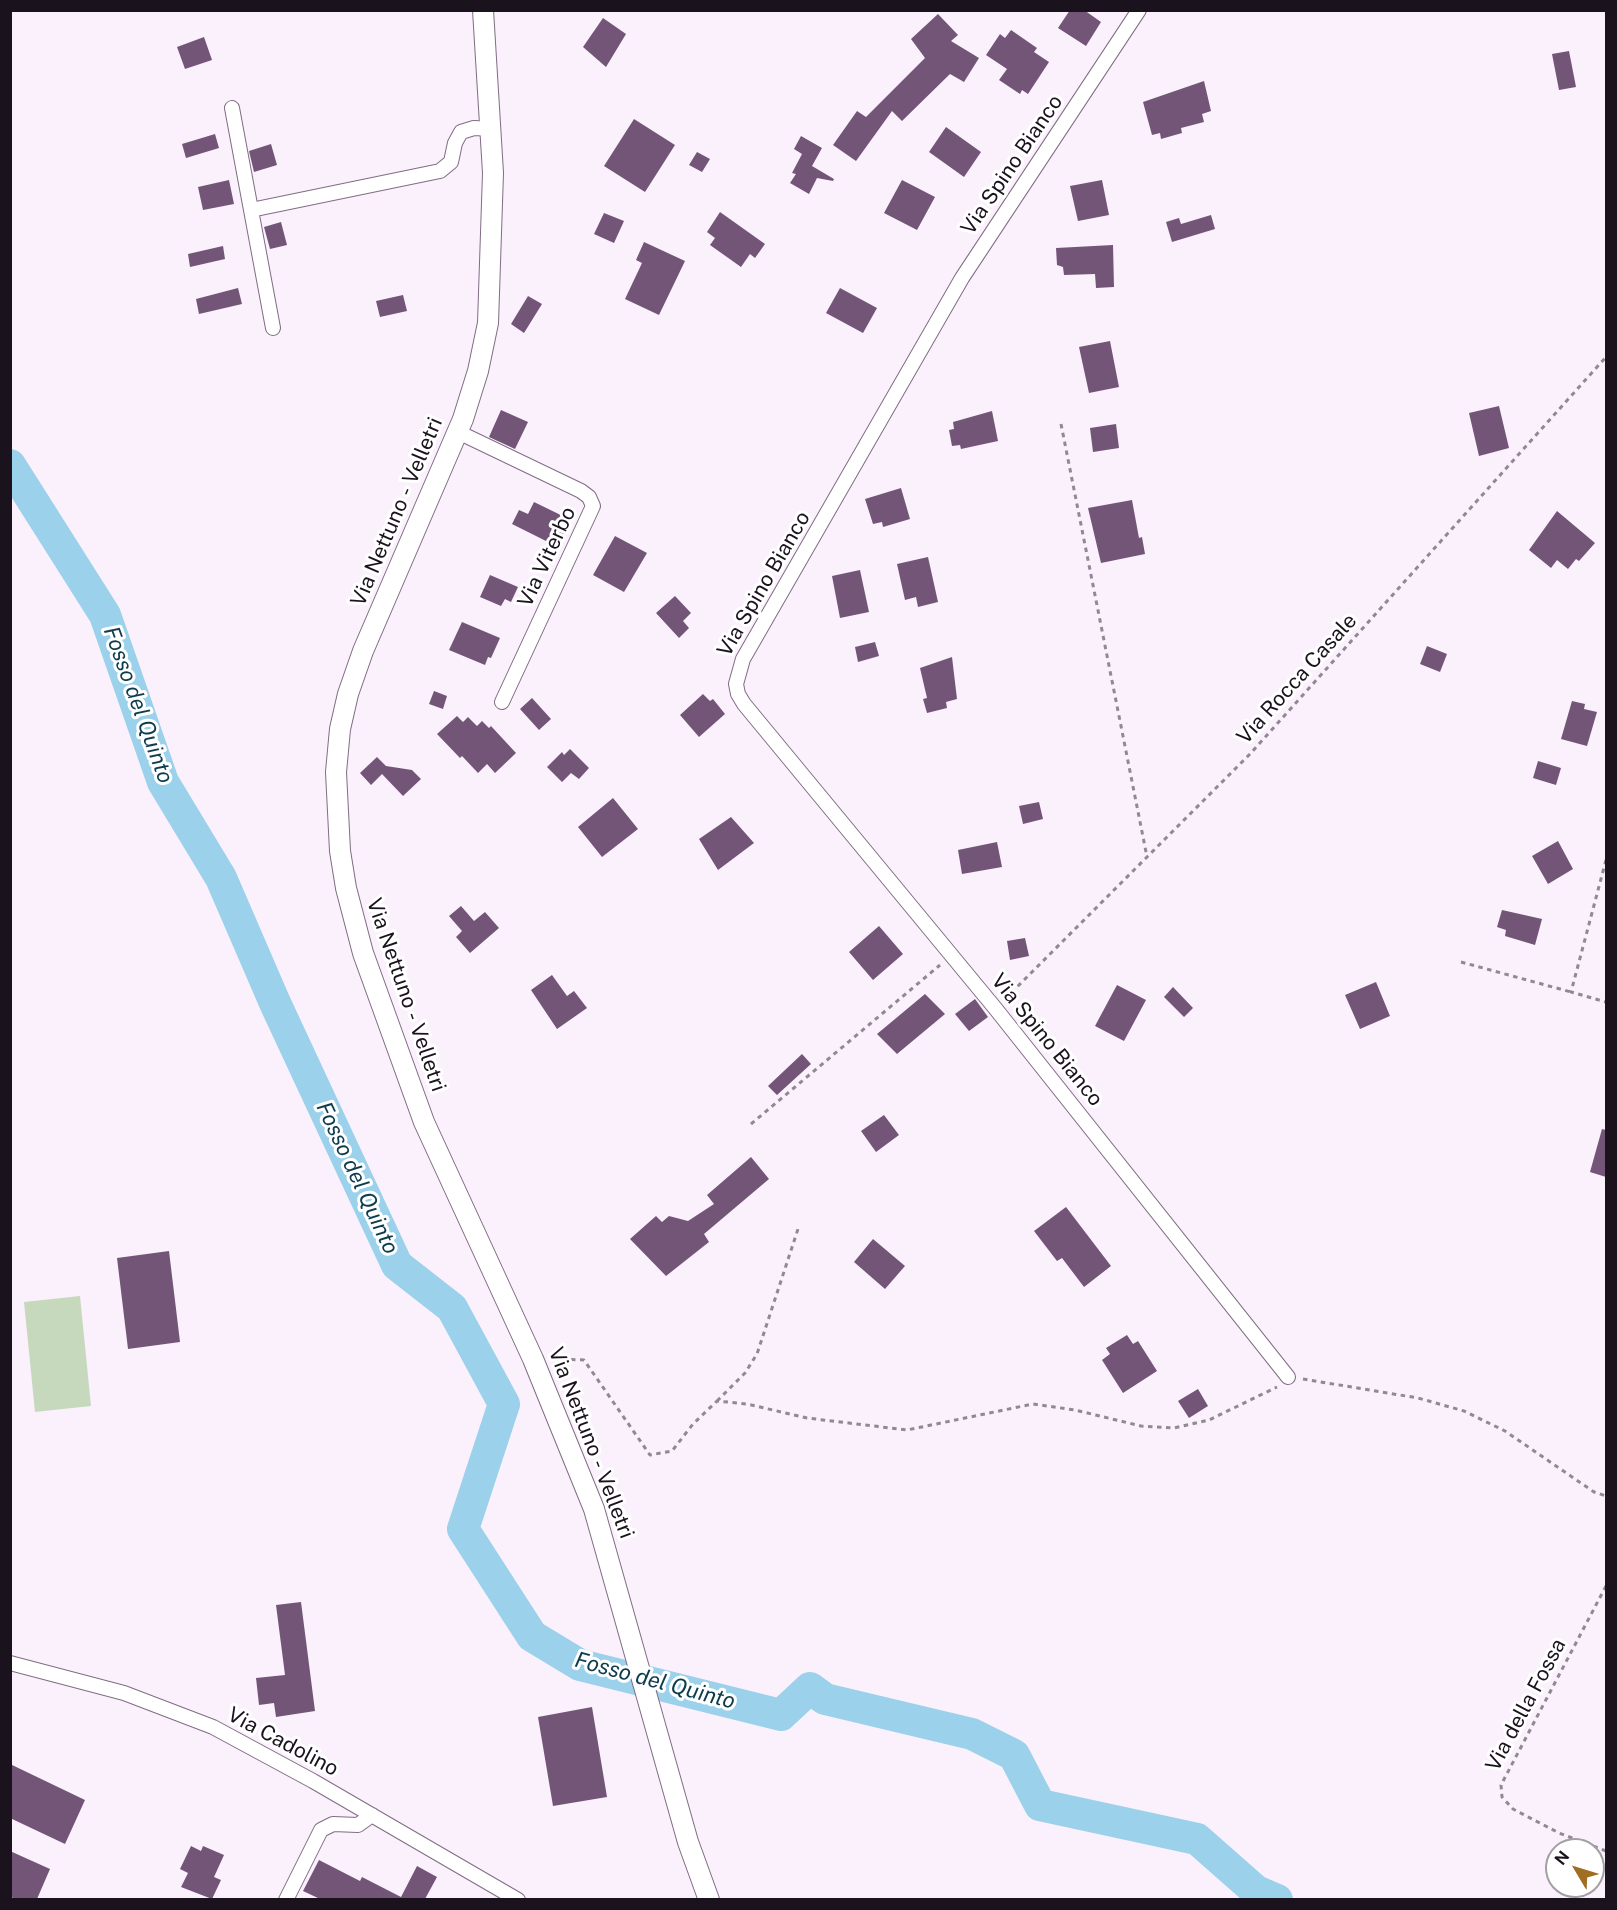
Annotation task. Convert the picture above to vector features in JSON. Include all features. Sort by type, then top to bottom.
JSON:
[{"type":"main road","name":"Via Nettuno - Velletri","points":[[483,10],[492,129],[493,221],[488,323],[478,371],[458,432],[367,641],[348,694],[337,762],[338,826],[346,888],[374,987],[432,1140],[533,1359],[594,1509],[698,1873],[709,1899]]},
{"type":"street","name":"Via Spino Bianco","points":[[1140,10],[962,278],[737,672],[737,690],[744,704],[995,1008],[1288,1377]]},
{"type":"street","points":[[232,108],[273,328]]},
{"type":"street","points":[[251,210],[440,171],[451,162],[455,143],[461,132],[474,128],[492,129]]},
{"type":"street","name":"Via Viterbo","points":[[458,432],[580,491],[589,497],[593,506],[591,515],[502,702]]},
{"type":"street","name":"Via Cadolino","points":[[10,1663],[108,1688],[182,1714],[233,1738],[518,1899]]},
{"type":"street","points":[[286,1899],[321,1830],[333,1824],[358,1825],[372,1815]]},
{"type":"street","points":[[697,1899],[698,1873]]},
{"type":"path","name":"Via Rocca Casale","points":[[995,1008],[1275,727],[1606,357]]},
{"type":"path","points":[[1061,424],[1147,857]]},
{"type":"path","points":[[1571,992],[1606,860]]},
{"type":"path","points":[[751,1125],[952,955]]},
{"type":"path","points":[[1461,962],[1606,1002]]},
{"type":"path","points":[[533,1359],[584,1360],[650,1455],[672,1451],[693,1424],[745,1373],[757,1354],[798,1229]]},
{"type":"path","points":[[717,1401],[747,1404],[807,1418],[907,1430],[1033,1404],[1075,1410],[1141,1426],[1174,1428],[1209,1420],[1278,1387],[1288,1377],[1418,1398],[1464,1411],[1505,1431],[1594,1492],[1606,1496]]},
{"type":"path","name":"Via della Fossa","points":[[1606,1586],[1502,1780],[1501,1789],[1502,1797],[1513,1809],[1559,1833],[1606,1851]]},
{"type":"green space","points":[[80,1296],[91,1406],[35,1412],[24,1302]]},
{"type":"building","points":[[1070,10],[1084,10],[1101,22],[1086,46],[1058,28]]},
{"type":"building","points":[[938,14],[958,35],[951,41],[979,58],[964,82],[950,74],[902,121],[892,111],[856,161],[833,145],[857,111],[866,117],[925,58],[911,39]]},
{"type":"building","points":[[603,18],[626,34],[606,67],[583,47]]},
{"type":"building","points":[[1011,30],[1037,48],[1034,52],[1049,62],[1028,94],[1022,90],[1020,94],[999,80],[1007,69],[986,55],[1000,34],[1005,38]]},
{"type":"building","points":[[204,37],[212,60],[185,69],[177,47]]},
{"type":"building","points":[[1569,51],[1576,87],[1559,90],[1552,54]]},
{"type":"building","points":[[1204,81],[1211,111],[1202,114],[1204,122],[1181,128],[1182,133],[1161,139],[1160,133],[1152,135],[1143,102]]},
{"type":"building","points":[[634,119],[675,145],[645,192],[604,166]]},
{"type":"building","points":[[946,127],[981,152],[964,177],[929,152]]},
{"type":"building","points":[[215,134],[219,148],[186,158],[182,144]]},
{"type":"building","points":[[801,136],[822,148],[812,166],[834,179],[833,181],[817,178],[809,194],[790,183],[796,174],[792,173],[802,154],[794,149]]},
{"type":"building","points":[[271,144],[277,165],[254,172],[249,151]]},
{"type":"building","points":[[697,152],[710,159],[702,172],[689,165]]},
{"type":"building","points":[[229,180],[234,204],[203,210],[198,187]]},
{"type":"building","points":[[902,180],[935,197],[917,230],[884,213]]},
{"type":"building","points":[[1102,180],[1109,215],[1078,221],[1070,186]]},
{"type":"building","points":[[720,212],[765,244],[755,258],[750,254],[741,267],[710,245],[715,238],[707,232]]},
{"type":"building","points":[[604,213],[624,221],[614,243],[594,234]]},
{"type":"building","points":[[1211,215],[1215,229],[1172,242],[1166,222],[1179,218],[1181,224]]},
{"type":"building","points":[[281,222],[287,245],[270,249],[264,227]]},
{"type":"building","points":[[644,242],[685,261],[659,315],[625,299],[642,263],[636,260]]},
{"type":"building","points":[[1113,245],[1114,287],[1096,288],[1095,274],[1064,275],[1063,267],[1057,265],[1056,248]]},
{"type":"building","points":[[223,246],[225,259],[190,267],[188,254]]},
{"type":"building","points":[[238,288],[242,304],[199,314],[196,299]]},
{"type":"building","points":[[840,288],[877,308],[863,333],[826,313]]},
{"type":"building","points":[[403,295],[407,311],[380,317],[376,301]]},
{"type":"building","points":[[528,296],[542,304],[524,333],[511,324]]},
{"type":"building","points":[[1110,341],[1119,387],[1089,393],[1079,347]]},
{"type":"building","points":[[1499,406],[1509,448],[1479,456],[1469,413]]},
{"type":"building","points":[[501,410],[528,422],[515,449],[489,437]]},
{"type":"building","points":[[992,411],[998,441],[961,449],[960,445],[952,446],[949,430],[954,429],[953,422]]},
{"type":"building","points":[[1116,424],[1119,448],[1093,452],[1090,428]]},
{"type":"building","points":[[901,488],[910,519],[883,527],[882,522],[873,524],[865,499]]},
{"type":"building","points":[[1132,500],[1139,538],[1142,537],[1145,554],[1101,563],[1088,508]]},
{"type":"building","points":[[534,502],[571,520],[558,547],[512,524],[519,510],[528,514]]},
{"type":"building","points":[[1557,511],[1595,543],[1579,561],[1576,559],[1568,569],[1557,560],[1551,568],[1529,550]]},
{"type":"building","points":[[615,536],[647,553],[624,592],[593,575]]},
{"type":"building","points":[[928,557],[938,602],[918,607],[916,597],[905,600],[897,564]]},
{"type":"building","points":[[860,570],[869,612],[840,618],[832,576]]},
{"type":"building","points":[[490,575],[518,587],[511,602],[505,599],[501,606],[480,597]]},
{"type":"building","points":[[675,596],[691,613],[683,621],[689,628],[679,638],[656,613]]},
{"type":"building","points":[[462,622],[500,638],[491,658],[488,657],[485,665],[449,650]]},
{"type":"building","points":[[875,642],[879,656],[858,662],[855,647]]},
{"type":"building","points":[[1427,646],[1447,654],[1440,672],[1420,664]]},
{"type":"building","points":[[952,657],[957,699],[946,702],[947,708],[927,713],[923,699],[927,698],[920,668]]},
{"type":"building","points":[[434,691],[447,696],[443,709],[429,704]]},
{"type":"building","points":[[703,694],[710,701],[713,699],[725,714],[699,737],[680,715]]},
{"type":"building","points":[[532,698],[551,719],[539,730],[520,709]]},
{"type":"building","points":[[1572,701],[1585,704],[1584,709],[1597,712],[1587,746],[1561,739]]},
{"type":"building","points":[[457,716],[463,722],[468,717],[477,726],[482,721],[489,728],[491,726],[516,753],[495,773],[487,764],[478,773],[437,734]]},
{"type":"building","points":[[570,749],[589,768],[579,779],[571,773],[562,782],[547,767],[562,752],[564,755]]},
{"type":"building","points":[[377,757],[386,766],[412,770],[421,779],[403,796],[382,774],[371,785],[360,773]]},
{"type":"building","points":[[1538,761],[1561,768],[1556,785],[1533,778]]},
{"type":"building","points":[[613,798],[638,829],[602,857],[578,827]]},
{"type":"building","points":[[1039,802],[1043,819],[1023,824],[1019,806]]},
{"type":"building","points":[[731,817],[754,843],[718,870],[699,839]]},
{"type":"building","points":[[1558,841],[1573,869],[1548,884],[1532,856]]},
{"type":"building","points":[[997,842],[1002,867],[962,874],[958,850]]},
{"type":"building","points":[[461,906],[474,921],[485,912],[499,928],[470,953],[456,937],[462,931],[449,916]]},
{"type":"building","points":[[1502,910],[1542,919],[1535,945],[1505,936],[1506,930],[1497,927]]},
{"type":"building","points":[[879,926],[903,954],[873,980],[849,952]]},
{"type":"building","points":[[1025,938],[1029,956],[1010,960],[1007,941]]},
{"type":"building","points":[[552,975],[567,996],[574,991],[587,1008],[557,1029],[531,990]]},
{"type":"building","points":[[1376,982],[1390,1016],[1360,1029],[1345,995]]},
{"type":"building","points":[[1117,985],[1146,1000],[1124,1041],[1095,1026]]},
{"type":"building","points":[[1173,987],[1193,1008],[1184,1017],[1164,997]]},
{"type":"building","points":[[925,994],[945,1014],[897,1054],[877,1034]]},
{"type":"building","points":[[975,999],[988,1017],[969,1031],[955,1014]]},
{"type":"building","points":[[802,1054],[811,1064],[777,1095],[768,1086]]},
{"type":"building","points":[[884,1115],[899,1135],[876,1152],[861,1131]]},
{"type":"building","points":[[1602,1129],[1606,1130],[1606,1177],[1590,1172]]},
{"type":"building","points":[[751,1157],[769,1179],[704,1234],[709,1242],[666,1276],[630,1239],[656,1216],[662,1222],[669,1216],[688,1221],[714,1204],[707,1195]]},
{"type":"building","points":[[1066,1207],[1111,1266],[1084,1287],[1062,1258],[1057,1261],[1034,1231]]},
{"type":"building","points":[[873,1239],[905,1266],[885,1289],[854,1262]]},
{"type":"building","points":[[169,1251],[180,1342],[128,1349],[117,1258]]},
{"type":"building","points":[[1127,1335],[1133,1344],[1138,1341],[1157,1371],[1123,1393],[1102,1360],[1110,1354],[1106,1348]]},
{"type":"building","points":[[1198,1389],[1208,1406],[1189,1418],[1178,1401]]},
{"type":"building","points":[[301,1602],[315,1711],[276,1717],[274,1703],[259,1705],[256,1678],[285,1675],[276,1605]]},
{"type":"building","points":[[592,1707],[607,1797],[553,1806],[538,1717]]},
{"type":"building","points":[[10,1764],[85,1800],[65,1844],[10,1818]]},
{"type":"building","points":[[191,1846],[201,1851],[203,1846],[224,1855],[214,1877],[221,1880],[212,1899],[181,1887],[188,1873],[180,1869]]},
{"type":"building","points":[[10,1851],[50,1869],[37,1899],[10,1897]]},
{"type":"building","points":[[319,1860],[360,1881],[362,1877],[401,1897],[417,1866],[437,1877],[425,1899],[320,1899],[303,1891]]},
{"type":"waterway","name":"Fosso del Quinto","points":[[10,465],[105,615],[163,782],[221,878],[275,1003],[397,1265],[452,1308],[504,1404],[463,1529],[532,1636],[580,1665],[781,1715],[810,1688],[825,1699],[972,1734],[1014,1755],[1040,1805],[1197,1839],[1256,1891],[1277,1900]]}]
